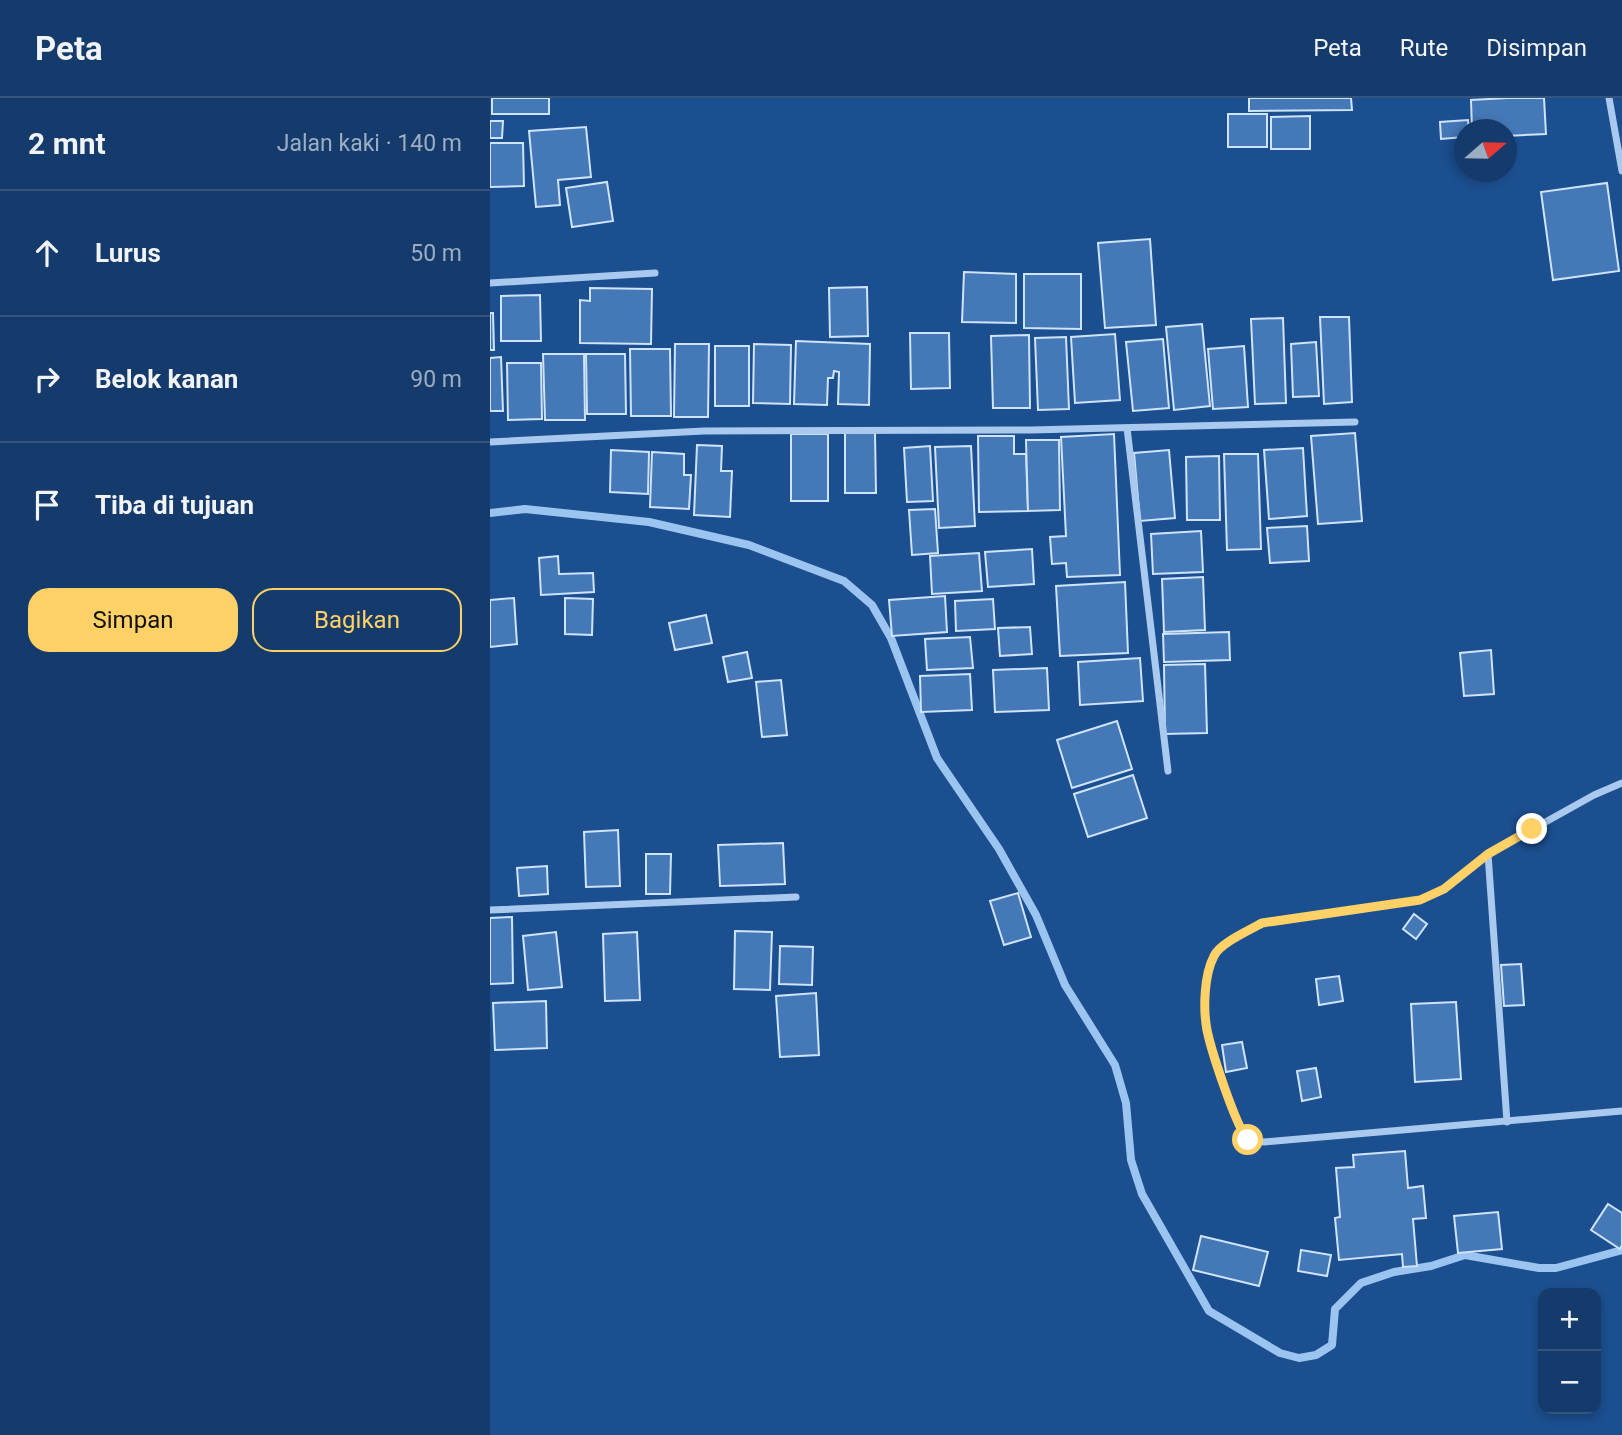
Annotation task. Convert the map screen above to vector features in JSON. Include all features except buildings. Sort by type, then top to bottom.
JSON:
[{"type":"street","points":[[1609,98],[1622,171]]},
{"type":"street","points":[[490,283],[655,273]]},
{"type":"street","points":[[490,442],[704,431],[1126,428],[1354,422]]},
{"type":"street","points":[[1126,428],[1168,771]]},
{"type":"street","points":[[1622,783],[1594,795],[1488,854],[1444,889],[1420,900],[1262,923],[1240,934],[1214,953],[1208,978],[1207,1030],[1229,1100],[1248,1140],[1264,1142],[1622,1111]]},
{"type":"street","points":[[1488,854],[1507,1122]]},
{"type":"street","points":[[490,910],[796,897]]},
{"type":"waterway","points":[[490,513],[525,509],[649,522],[749,545],[844,581],[872,605],[891,638],[937,758],[999,849],[1036,915],[1065,985],[1115,1065],[1126,1103],[1131,1160],[1142,1194],[1209,1311],[1280,1353],[1299,1358],[1316,1355],[1332,1345],[1335,1309],[1361,1283],[1465,1255],[1539,1268],[1556,1268],[1622,1250]]},
{"type":"route","points":[[1248,1140],[1229,1100],[1207,1030],[1208,978],[1214,953],[1240,934],[1262,923],[1420,900],[1433,895],[1488,854],[1532,829]]}]
